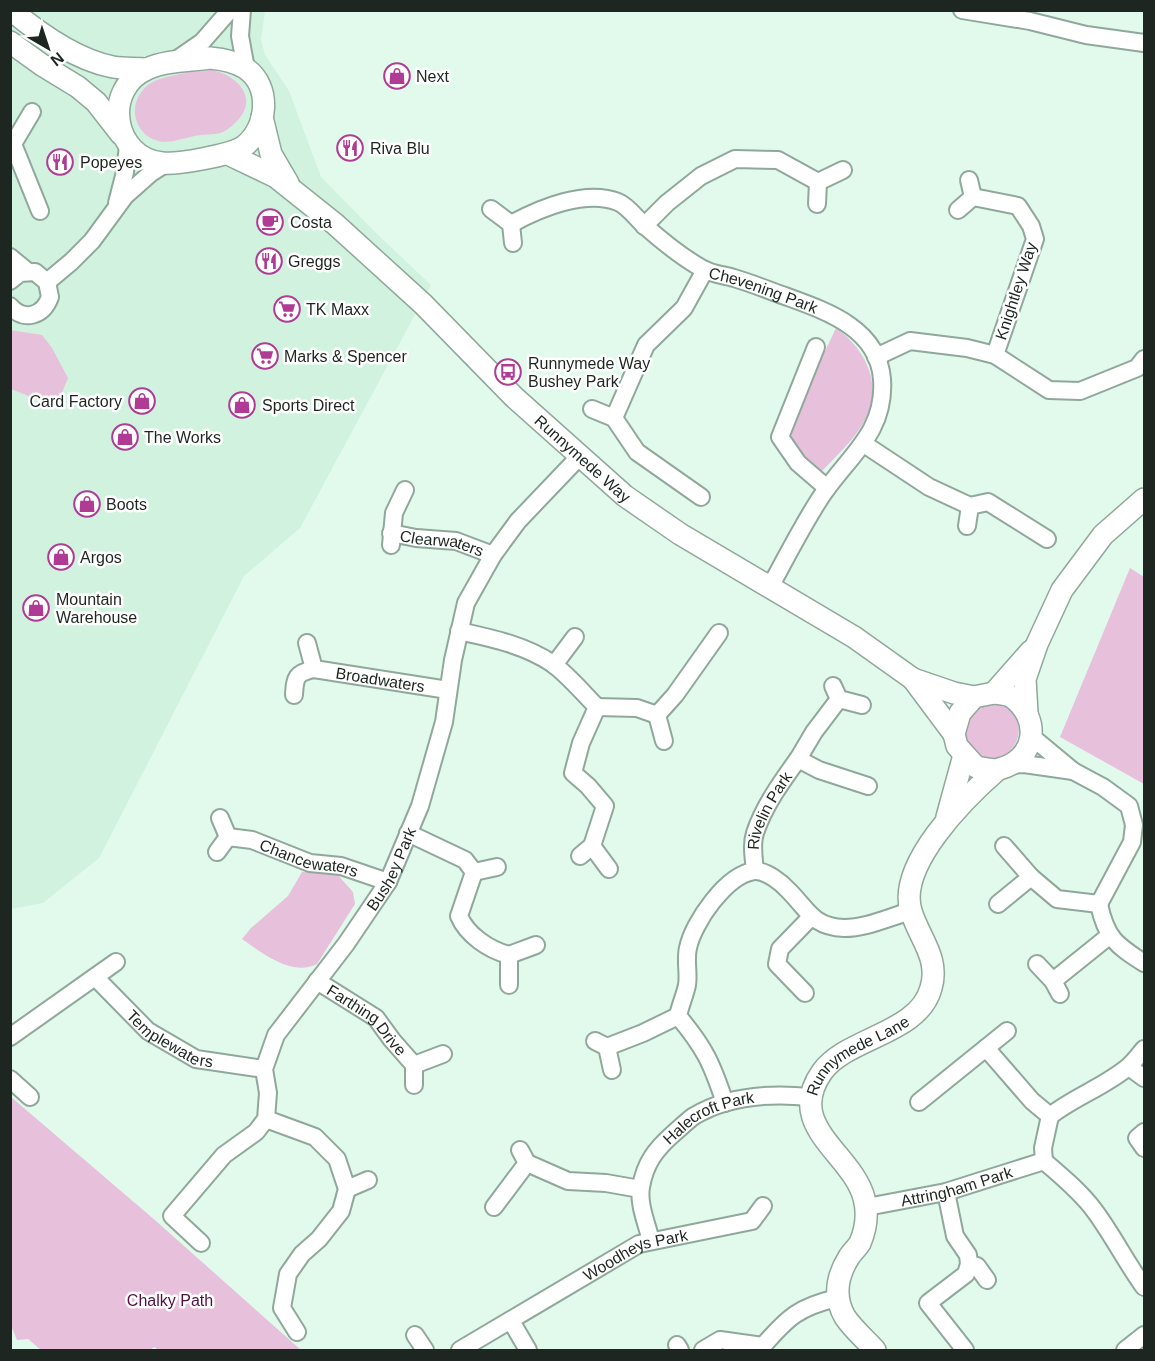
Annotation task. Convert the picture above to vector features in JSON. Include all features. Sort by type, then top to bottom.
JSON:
[{"type":"street","points":[[10,42],[78,87],[96,102],[125,140],[144,158],[165,164],[228,154],[243,147],[252,138],[262,117],[264,104],[257,80],[246,69],[224,59],[172,63],[146,69],[112,67],[56,44],[11,10]]},
{"type":"street","points":[[172,63],[202,42],[230,10]]},
{"type":"street","points":[[242,10],[241,44],[246,69]]},
{"type":"street","points":[[962,10],[1031,16],[1086,35],[1144,43]]},
{"type":"street","points":[[114,210],[125,172],[125,140],[119,110],[122,97],[132,81],[146,69]]},
{"type":"street","points":[[32,112],[12,145],[40,212]]},
{"type":"street","name":"Runnymede Way","points":[[262,117],[271,154],[291,187]]},
{"type":"street","name":"Runnymede Way","points":[[228,154],[261,168],[291,187],[423,304],[514,396],[625,496],[680,534],[854,637],[913,679],[954,693],[984,695]]},
{"type":"street","points":[[644,226],[701,176],[735,159],[778,160],[818,182]]},
{"type":"street","points":[[47,282],[92,241],[114,210],[138,183],[165,164]]},
{"type":"street","points":[[818,182],[843,170]]},
{"type":"street","points":[[817,204],[818,182]]},
{"type":"street","name":"Knightley Way","points":[[958,210],[971,189],[1018,206],[1031,226],[1035,239],[995,355]]},
{"type":"street","name":"Chevening Park","points":[[510,224],[529,214],[586,196],[620,202],[644,226],[705,270],[735,278],[830,313],[850,324],[866,339],[876,357],[882,378],[881,407],[874,427],[864,444],[827,488],[770,587]]},
{"type":"street","points":[[491,209],[510,224],[513,243]]},
{"type":"street","points":[[10,256],[27,272]]},
{"type":"street","points":[[614,418],[646,345],[684,309],[705,270]]},
{"type":"street","points":[[10,281],[20,273],[35,272],[47,282],[50,297],[48,305],[32,316],[21,314],[10,306]]},
{"type":"street","name":"Knightley Way","points":[[876,357],[910,341],[968,348],[995,355],[1049,390],[1080,391],[1137,368],[1144,359]]},
{"type":"street","points":[[816,347],[780,437],[798,463],[827,488]]},
{"type":"street","points":[[592,409],[614,418],[636,452],[701,497]]},
{"type":"street","points":[[864,444],[929,487],[970,507],[988,502],[1047,539]]},
{"type":"street","name":"Bushey Park","points":[[266,1119],[268,1094],[264,1069],[276,1035],[346,945],[388,882],[420,806],[444,722],[448,690],[466,603],[493,555],[518,521],[580,456]]},
{"type":"street","name":"Clearwaters","points":[[405,490],[394,513],[391,539],[456,541],[493,555]]},
{"type":"street","points":[[1004,767],[1027,751],[1032,736],[1032,726],[1027,713],[1025,679],[1037,644],[1062,590],[1103,535],[1144,499]]},
{"type":"street","points":[[967,526],[970,507]]},
{"type":"street","points":[[459,631],[531,651],[554,665],[597,707],[637,708],[657,715]]},
{"type":"street","points":[[657,715],[675,695],[719,633]]},
{"type":"street","points":[[554,665],[575,637]]},
{"type":"street","name":"Broadwaters","points":[[307,643],[314,669]]},
{"type":"street","points":[[1037,644],[984,695],[960,713],[954,734],[957,746],[976,767],[1024,764],[1073,771]]},
{"type":"street","name":"Broadwaters","points":[[294,695],[294,680],[301,672],[314,669],[448,690]]},
{"type":"street","name":"Runnymede Way","points":[[913,679],[954,734]]},
{"type":"street","points":[[798,759],[836,692],[862,705]]},
{"type":"street","points":[[984,695],[1010,696],[1027,713]]},
{"type":"street","points":[[597,707],[581,743],[573,773],[605,806],[586,851],[609,869]]},
{"type":"street","points":[[657,715],[664,741]]},
{"type":"street","points":[[1032,736],[1073,771],[1103,787],[1129,806],[1134,825],[1132,842],[1099,904],[1109,936],[1144,963]]},
{"type":"street","name":"Runnymede Lane","points":[[946,821],[964,755]]},
{"type":"street","name":"Rivelin Park","points":[[755,871],[754,834],[777,789],[798,759],[819,770],[868,786]]},
{"type":"street","name":"Runnymede Lane","points":[[867,1207],[861,1186],[824,1139],[813,1121],[810,1097],[822,1071],[842,1055],[906,1020],[927,1000],[933,975],[932,955],[911,911],[909,893],[911,877],[946,821],[978,786],[1004,767]]},
{"type":"street","points":[[218,852],[228,837],[220,818]]},
{"type":"street","points":[[408,832],[465,860],[474,872]]},
{"type":"street","name":"Chancewaters","points":[[228,837],[252,840],[310,862],[341,866],[388,882]]},
{"type":"street","points":[[1004,846],[1031,877],[1057,899],[1099,904]]},
{"type":"street","points":[[474,872],[497,867]]},
{"type":"street","name":"Rivelin Park","points":[[678,1016],[687,984],[687,950],[694,929],[714,900],[738,879],[755,871],[768,874],[789,890],[811,917]]},
{"type":"street","points":[[474,872],[459,916],[464,929],[495,952],[509,955],[536,945]]},
{"type":"street","points":[[998,904],[1031,877]]},
{"type":"street","points":[[805,993],[777,964],[780,949],[811,917],[843,928],[869,924],[911,911]]},
{"type":"street","points":[[1037,964],[1057,987],[1109,936]]},
{"type":"street","points":[[509,955],[509,985]]},
{"type":"street","points":[[10,1037],[116,962]]},
{"type":"street","name":"Templewaters","points":[[95,976],[148,1031],[196,1059],[264,1069]]},
{"type":"street","name":"Farthing Drive","points":[[317,981],[376,1018],[414,1065],[414,1085]]},
{"type":"street","points":[[612,1070],[601,1044],[643,1033],[678,1016],[703,1047],[711,1062],[725,1103]]},
{"type":"street","points":[[919,1102],[1007,1031]]},
{"type":"street","points":[[986,1048],[1032,1101],[1050,1116]]},
{"type":"street","points":[[1144,1049],[1129,1067],[1067,1103],[1050,1116],[1043,1148],[1044,1161],[1094,1210],[1126,1263],[1144,1287]]},
{"type":"street","name":"Farthing Drive","points":[[414,1065],[442,1054]]},
{"type":"street","points":[[1129,1067],[1144,1078]]},
{"type":"street","points":[[10,1079],[30,1097]]},
{"type":"street","name":"Halecroft Park","points":[[651,1241],[640,1189],[647,1162],[657,1149],[694,1116],[725,1103],[761,1095],[810,1097]]},
{"type":"street","points":[[201,1243],[172,1216],[224,1155],[256,1132],[266,1119],[315,1137],[337,1159],[347,1189],[341,1211],[320,1239],[302,1254],[288,1274],[282,1308],[297,1332]]},
{"type":"street","points":[[1144,1132],[1137,1138],[1144,1148]]},
{"type":"street","points":[[494,1208],[524,1157],[568,1181],[606,1183],[640,1189]]},
{"type":"street","name":"Attringham Park","points":[[867,1207],[946,1192],[1044,1161]]},
{"type":"street","points":[[347,1189],[368,1180]]},
{"type":"street","points":[[946,1192],[955,1236],[968,1255],[969,1264],[966,1274],[928,1303],[965,1350]]},
{"type":"street","name":"Woodheys Park","points":[[460,1350],[639,1244],[753,1221],[763,1206]]},
{"type":"street","points":[[867,1207],[866,1221],[859,1243],[839,1276],[837,1298],[845,1317],[875,1350]]},
{"type":"street","points":[[969,1264],[976,1266],[987,1280]]},
{"type":"street","points":[[703,1350],[720,1340],[763,1348],[784,1321],[811,1304],[837,1298]]},
{"type":"street","points":[[511,1321],[528,1350]]},
{"type":"street","points":[[415,1335],[425,1350]]},
{"type":"street","points":[[1125,1350],[1144,1335]]},
{"type":"shaded area","points":[[11,11],[265,11],[261,40],[265,55],[289,91],[321,177],[431,285],[300,528],[244,576],[99,858],[43,903],[11,909]]},
{"type":"green space","points":[[205,69],[233,79],[245,93],[244,110],[238,120],[220,133],[174,141],[162,142],[143,132],[135,114],[136,104],[140,94],[148,85],[167,77]]},
{"type":"green space","points":[[836,328],[857,348],[864,359],[870,372],[872,398],[869,411],[858,431],[822,471],[797,454],[789,427]]},
{"type":"green space","points":[[10,330],[42,335],[52,348],[68,378],[61,395],[41,401],[11,389]]},
{"type":"green space","points":[[1130,568],[1144,577],[1144,784],[1060,737]]},
{"type":"green space","points":[[996,701],[1010,710],[1017,721],[1019,733],[1015,744],[1008,752],[999,758],[987,758],[976,752],[967,742],[965,724],[977,708]]},
{"type":"green space","points":[[302,872],[337,874],[353,892],[355,904],[317,964],[298,968],[278,962],[242,939],[251,928],[288,896]]},
{"type":"green space","name":"Chalky Path","points":[[11,1097],[156,1221],[301,1350],[159,1350],[154,1347],[150,1350],[41,1350],[28,1339],[17,1340],[10,1323]]},
{"type":"place","name":"Next","points":[[397,76]]},
{"type":"place","name":"Riva Blu","points":[[350,148]]},
{"type":"place","name":"Popeyes","points":[[60,162]]},
{"type":"place","name":"Costa","points":[[270,222]]},
{"type":"place","name":"Greggs","points":[[269,261]]},
{"type":"place","name":"TK Maxx","points":[[287,309]]},
{"type":"place","name":"Marks & Spencer","points":[[265,356]]},
{"type":"place","name":"Runnymede Way Bushey Park","points":[[508,372]]},
{"type":"place","name":"Card Factory","points":[[142,401]]},
{"type":"place","name":"Sports Direct","points":[[242,405]]},
{"type":"place","name":"The Works","points":[[125,437]]},
{"type":"place","name":"Boots","points":[[87,504]]},
{"type":"place","name":"Argos","points":[[61,557]]},
{"type":"place","name":"Mountain Warehouse","points":[[36,608]]}]
